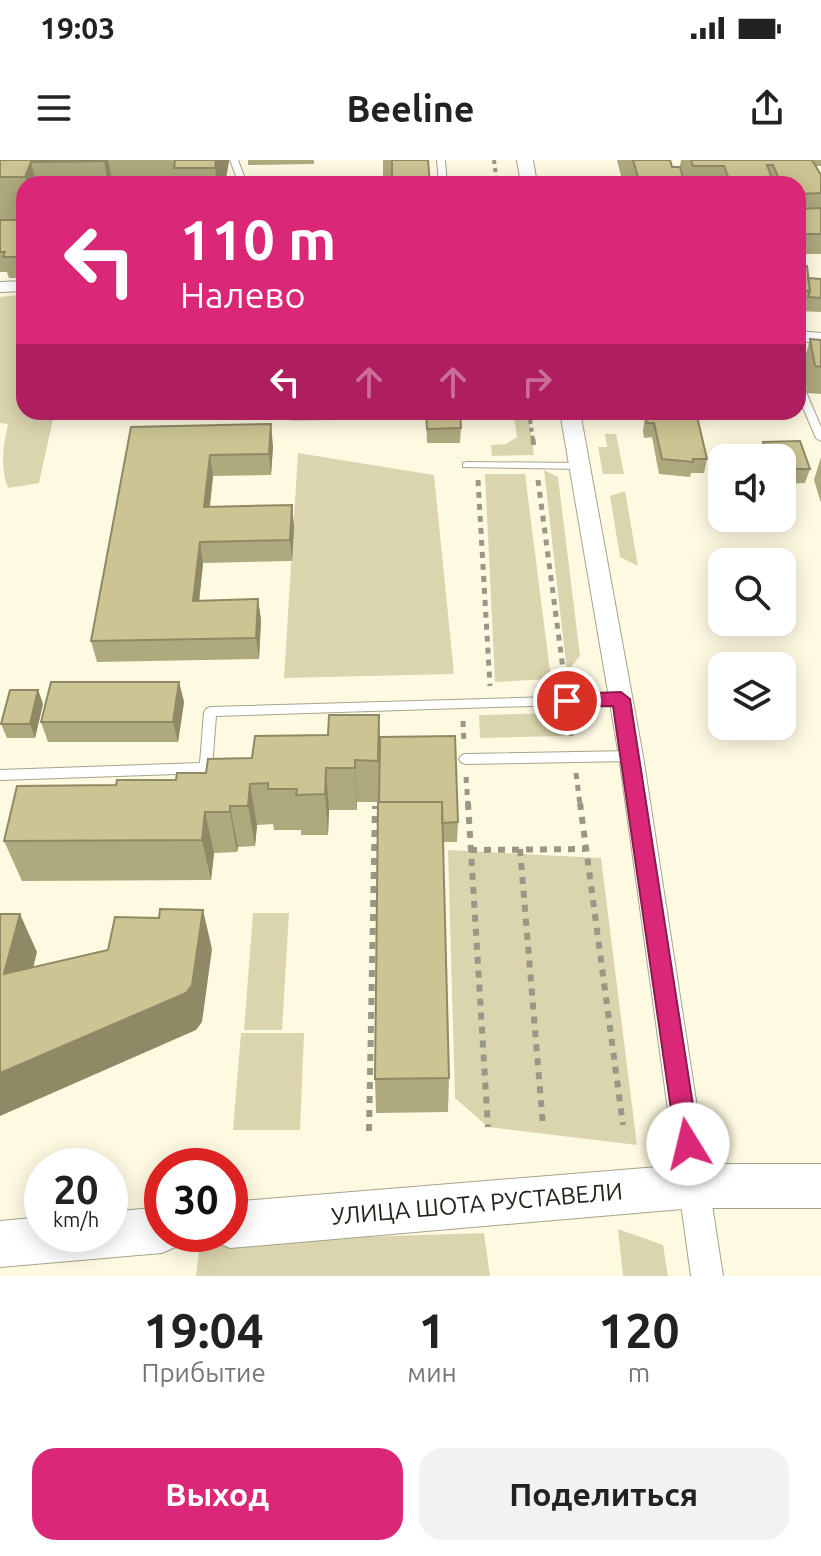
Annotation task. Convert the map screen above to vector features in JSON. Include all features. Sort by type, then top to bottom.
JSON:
[{"type":"street","points":[[571,420],[631,756],[707,1276]]},
{"type":"street","name":"УЛИЦА ШОТА РУСТАВЕЛИ","points":[[248,1223],[694,1186],[821,1186]]},
{"type":"street","points":[[0,1244],[144,1232]]},
{"type":"lane","points":[[806,403],[821,438]]},
{"type":"lane","points":[[472,465],[580,466]]},
{"type":"lane","points":[[0,775],[206,768],[210,712],[621,699]]},
{"type":"lane","points":[[465,759],[631,756]]},
{"type":"path","points":[[530,420],[623,1125]]},
{"type":"path","points":[[472,465],[490,703]]},
{"type":"path","points":[[462,704],[488,1127]]},
{"type":"path","points":[[369,1131],[375,806]]},
{"type":"path","points":[[520,849],[543,1126]]},
{"type":"path","points":[[470,850],[586,849]]},
{"type":"shaded area","points":[[16,295],[16,420],[53,420],[39,483],[8,488],[3,457],[8,424],[0,423],[0,297]]},
{"type":"shaded area","points":[[514,420],[529,420],[534,455],[492,456],[491,445],[506,444],[517,437]]},
{"type":"shaded area","points":[[605,434],[616,434],[624,474],[603,474],[598,447],[607,447]]},
{"type":"shaded area","points":[[298,453],[434,475],[454,674],[284,678]]},
{"type":"shaded area","points":[[544,470],[558,477],[580,656],[567,672]]},
{"type":"shaded area","points":[[485,474],[525,474],[551,679],[495,682]]},
{"type":"shaded area","points":[[625,491],[638,566],[620,557],[610,496]]},
{"type":"shaded area","points":[[562,713],[565,736],[480,738],[479,715]]},
{"type":"shaded area","points":[[448,850],[601,858],[637,1145],[488,1127],[455,1098]]},
{"type":"shaded area","points":[[253,913],[289,913],[282,1030],[244,1030]]},
{"type":"shaded area","points":[[241,1033],[304,1033],[300,1130],[233,1130]]},
{"type":"shaded area","points":[[618,1229],[663,1245],[668,1276],[623,1276]]},
{"type":"shaded area","points":[[484,1233],[490,1276],[196,1276],[199,1252],[248,1252],[248,1240]]},
{"type":"building","points":[[0,160],[104,160],[31,162],[25,176],[0,177]]},
{"type":"building","points":[[175,160],[216,160],[215,168],[174,168]]},
{"type":"building","points":[[392,160],[428,160],[429,176],[392,176]]},
{"type":"building","points":[[633,160],[670,160],[672,167],[680,167],[682,176],[638,176]]},
{"type":"building","points":[[691,160],[812,160],[821,175],[821,193],[806,194],[806,176],[778,176],[773,165],[767,165],[771,176],[728,176],[724,166],[693,166]]},
{"type":"building","points":[[821,208],[821,234],[806,234],[806,209]]},
{"type":"building","points":[[0,220],[16,220],[16,257],[3,257],[5,252],[0,252]]},
{"type":"building","points":[[806,266],[807,266],[810,291],[806,291]]},
{"type":"building","points":[[808,278],[821,279],[821,298],[808,297]]},
{"type":"building","points":[[810,339],[821,340],[821,367],[815,366]]},
{"type":"building","points":[[426,420],[460,420],[461,428],[427,429]]},
{"type":"building","points":[[646,420],[698,420],[707,459],[693,459],[693,462],[662,459],[654,423],[647,423]]},
{"type":"building","points":[[271,424],[269,454],[210,455],[204,507],[292,505],[290,540],[200,542],[193,601],[258,599],[256,638],[91,641],[131,427]]},
{"type":"building","points":[[800,441],[810,469],[796,469],[796,444],[763,442]]},
{"type":"building","points":[[51,682],[179,682],[173,722],[41,722]]},
{"type":"building","points":[[10,690],[38,690],[30,724],[1,724]]},
{"type":"building","points":[[329,715],[379,715],[378,761],[355,760],[355,768],[326,768],[325,794],[296,795],[297,789],[268,789],[268,783],[250,784],[248,806],[230,806],[230,812],[205,812],[202,840],[4,841],[17,786],[116,785],[117,780],[176,780],[177,773],[206,773],[208,759],[252,758],[255,736],[328,735]]},
{"type":"building","points":[[455,736],[458,822],[442,823],[442,802],[379,802],[380,737]]},
{"type":"building","points":[[378,802],[442,802],[449,1078],[375,1079]]},
{"type":"building","points":[[160,909],[203,910],[192,985],[186,993],[0,1073],[0,914],[20,914],[4,974],[108,950],[115,917],[159,918]]},
{"type":"route","points":[[567,701],[621,699],[688,1144]]}]
